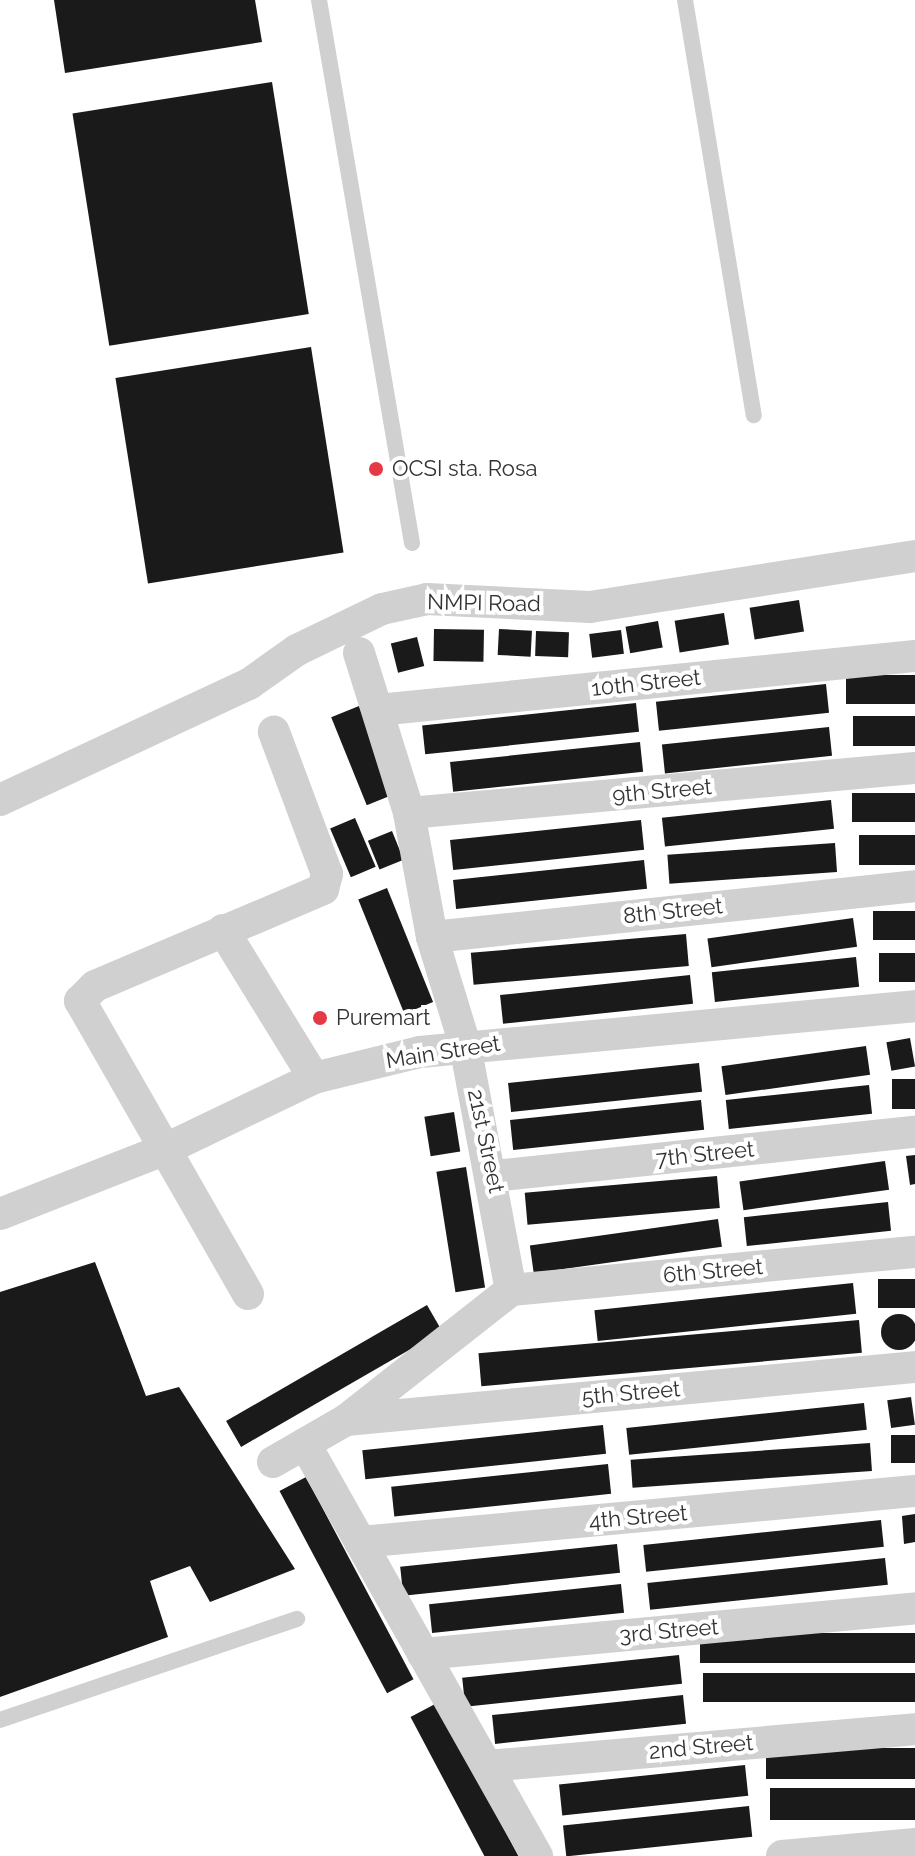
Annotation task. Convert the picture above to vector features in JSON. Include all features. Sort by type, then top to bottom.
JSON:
[{"type":"street","name":"NMPI Road","points":[[0,800],[249,684],[310,643],[382,609],[427,599],[590,607],[915,556]]},
{"type":"street","name":"21st Street","points":[[359,653],[409,813],[432,937],[465,1045],[494,1176],[511,1290]]},
{"type":"street","name":"10th Street","points":[[378,710],[915,656]]},
{"type":"street","points":[[248,1294],[168,1148],[80,1001],[95,986],[223,930],[317,894],[325,884],[274,732]]},
{"type":"street","name":"9th Street","points":[[409,813],[915,768]]},
{"type":"street","name":"8th Street","points":[[432,937],[915,886]]},
{"type":"street","points":[[223,930],[314,1078]]},
{"type":"street","name":"Main Street","points":[[0,1214],[168,1148],[314,1078],[465,1045],[915,1006]]},
{"type":"street","name":"7th Street","points":[[494,1176],[915,1132]]},
{"type":"street","name":"6th Street","points":[[511,1290],[915,1252]]},
{"type":"street","points":[[273,1462],[346,1420],[511,1290]]},
{"type":"street","name":"5th Street","points":[[346,1420],[915,1367]]},
{"type":"street","points":[[305,1444],[537,1856]]},
{"type":"street","name":"4th Street","points":[[360,1542],[915,1491]]},
{"type":"street","name":"3rd Street","points":[[423,1654],[915,1608]]},
{"type":"street","name":"2nd Street","points":[[487,1766],[915,1729]]},
{"type":"street","points":[[782,1856],[915,1844]]},
{"type":"lane","points":[[319,0],[412,543]]},
{"type":"lane","points":[[685,0],[754,415]]},
{"type":"lane","points":[[0,1720],[297,1619]]},
{"type":"building","points":[[54,0],[255,0],[262,42],[65,73]]},
{"type":"building","points":[[272,82],[309,314],[109,346],[72,114]]},
{"type":"building","points":[[311,347],[344,552],[148,583],[115,378]]},
{"type":"building","points":[[799,600],[804,632],[755,639],[750,608]]},
{"type":"building","points":[[724,613],[729,645],[680,652],[675,621]]},
{"type":"building","points":[[658,621],[663,648],[630,653],[626,627]]},
{"type":"building","points":[[434,629],[484,630],[483,662],[433,661]]},
{"type":"building","points":[[499,629],[532,631],[531,657],[498,655]]},
{"type":"building","points":[[621,630],[624,654],[592,658],[589,634]]},
{"type":"building","points":[[536,631],[569,632],[568,657],[535,656]]},
{"type":"building","points":[[417,637],[424,666],[398,673],[391,644]]},
{"type":"building","points":[[846,675],[915,675],[915,704],[846,704]]},
{"type":"building","points":[[826,684],[829,713],[659,731],[656,702]]},
{"type":"building","points":[[636,703],[639,732],[425,754],[422,725]]},
{"type":"building","points":[[359,706],[395,794],[367,805],[331,717]]},
{"type":"building","points":[[853,716],[915,716],[915,746],[853,746]]},
{"type":"building","points":[[829,727],[832,756],[665,773],[662,745]]},
{"type":"building","points":[[640,742],[643,772],[453,792],[450,762]]},
{"type":"building","points":[[852,793],[915,793],[915,822],[852,822]]},
{"type":"building","points":[[831,800],[834,829],[665,847],[662,818]]},
{"type":"building","points":[[355,818],[376,867],[351,877],[330,829]]},
{"type":"building","points":[[641,820],[644,850],[453,870],[450,840]]},
{"type":"building","points":[[392,831],[404,860],[380,869],[368,841]]},
{"type":"building","points":[[859,835],[915,835],[915,865],[859,865]]},
{"type":"building","points":[[835,843],[837,872],[669,884],[667,855]]},
{"type":"building","points":[[644,860],[647,889],[456,909],[453,880]]},
{"type":"building","points":[[387,888],[433,1002],[404,1014],[358,900]]},
{"type":"building","points":[[873,911],[915,911],[915,940],[873,940]]},
{"type":"building","points":[[853,918],[857,947],[711,967],[707,938]]},
{"type":"building","points":[[686,934],[689,966],[474,985],[471,953]]},
{"type":"building","points":[[879,953],[915,953],[915,982],[879,982]]},
{"type":"building","points":[[856,957],[859,987],[715,1002],[712,972]]},
{"type":"building","points":[[690,975],[693,1004],[503,1024],[500,995]]},
{"type":"building","points":[[910,1038],[915,1067],[891,1071],[886,1042]]},
{"type":"building","points":[[866,1046],[870,1075],[725,1095],[721,1066]]},
{"type":"building","points":[[699,1063],[702,1092],[511,1112],[508,1083]]},
{"type":"building","points":[[892,1079],[915,1079],[915,1109],[892,1109]]},
{"type":"building","points":[[869,1085],[872,1114],[729,1129],[726,1100]]},
{"type":"building","points":[[701,1100],[704,1130],[513,1150],[510,1120]]},
{"type":"building","points":[[454,1112],[460,1152],[431,1156],[424,1117]]},
{"type":"building","points":[[915,1155],[915,1184],[910,1185],[906,1156]]},
{"type":"building","points":[[885,1161],[889,1190],[743,1210],[739,1181]]},
{"type":"building","points":[[466,1167],[485,1287],[455,1292],[436,1172]]},
{"type":"building","points":[[717,1176],[720,1208],[528,1225],[525,1193]]},
{"type":"building","points":[[888,1202],[891,1231],[747,1246],[744,1217]]},
{"type":"building","points":[[718,1219],[722,1247],[534,1273],[530,1245]]},
{"type":"building","points":[[95,1262],[146,1396],[179,1387],[295,1569],[210,1602],[190,1566],[150,1581],[168,1637],[0,1697],[0,1292]]},
{"type":"building","points":[[878,1279],[915,1279],[915,1308],[878,1308]]},
{"type":"building","points":[[853,1283],[856,1314],[598,1341],[594,1310]]},
{"type":"building","points":[[427,1305],[442,1331],[241,1447],[226,1421]]},
{"type":"building","points":[[899,1314],[912,1319],[917,1332],[912,1345],[899,1350],[886,1345],[881,1332],[886,1319]]},
{"type":"building","points":[[859,1320],[862,1353],[481,1386],[478,1353]]},
{"type":"building","points":[[911,1397],[915,1425],[891,1428],[887,1400]]},
{"type":"building","points":[[864,1403],[867,1430],[629,1455],[626,1428]]},
{"type":"building","points":[[603,1425],[606,1454],[365,1479],[362,1450]]},
{"type":"building","points":[[891,1435],[915,1435],[915,1463],[891,1463]]},
{"type":"building","points":[[870,1443],[872,1471],[633,1488],[631,1460]]},
{"type":"building","points":[[608,1464],[611,1494],[394,1517],[391,1487]]},
{"type":"building","points":[[306,1477],[414,1679],[387,1693],[280,1491]]},
{"type":"building","points":[[915,1514],[915,1542],[904,1544],[902,1516]]},
{"type":"building","points":[[881,1520],[884,1547],[646,1572],[643,1545]]},
{"type":"building","points":[[617,1544],[620,1573],[403,1596],[400,1567]]},
{"type":"building","points":[[885,1558],[888,1585],[650,1610],[647,1583]]},
{"type":"building","points":[[621,1584],[624,1613],[432,1633],[429,1604]]},
{"type":"building","points":[[700,1633],[915,1633],[915,1663],[700,1663]]},
{"type":"building","points":[[679,1655],[682,1684],[465,1707],[462,1678]]},
{"type":"building","points":[[703,1673],[915,1673],[915,1702],[703,1702]]},
{"type":"building","points":[[683,1695],[686,1724],[495,1744],[492,1715]]},
{"type":"building","points":[[437,1703],[518,1856],[484,1856],[411,1717]]},
{"type":"building","points":[[766,1748],[915,1748],[915,1779],[766,1779]]},
{"type":"building","points":[[745,1765],[748,1796],[562,1815],[559,1785]]},
{"type":"building","points":[[770,1788],[915,1788],[915,1820],[770,1820]]},
{"type":"building","points":[[749,1806],[752,1837],[566,1856],[563,1826]]},
{"type":"place","name":"OCSI sta. Rosa","points":[[376,469]]},
{"type":"place","name":"Puremart","points":[[320,1018]]}]
